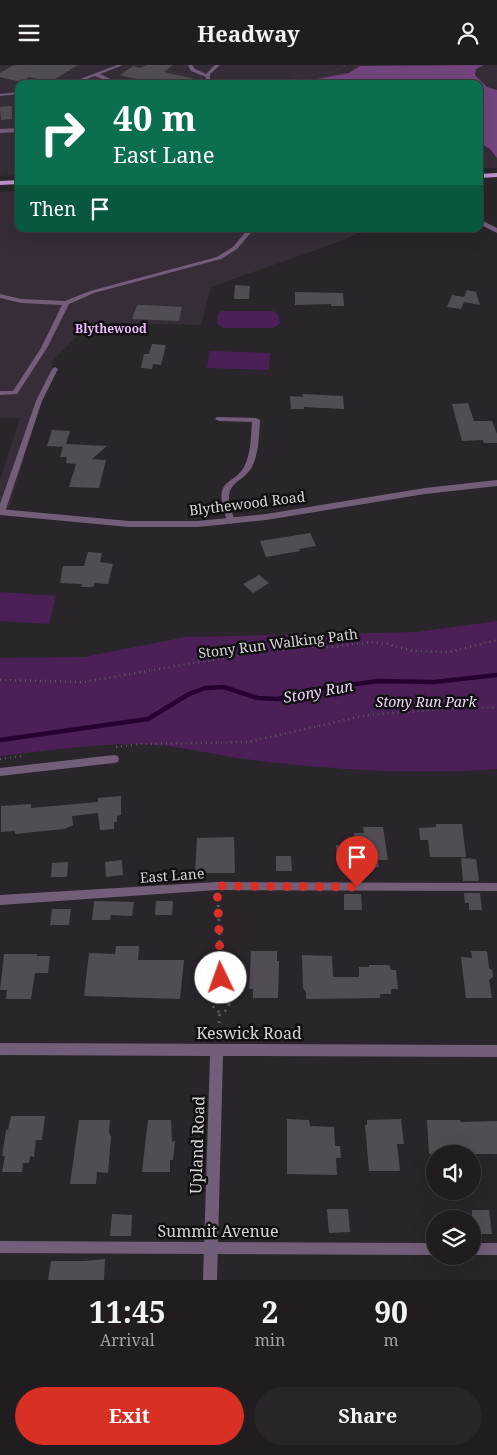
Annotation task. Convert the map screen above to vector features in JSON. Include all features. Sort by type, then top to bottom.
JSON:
[{"type":"main road","points":[[483,175],[497,175]]},
{"type":"main road","points":[[0,183],[15,182]]},
{"type":"street","points":[[483,223],[497,231]]},
{"type":"street","name":"Blythewood Road","points":[[1,512],[147,525],[198,525],[401,494],[497,483]]},
{"type":"street","points":[[0,772],[114,759]]},
{"type":"street","name":"Keswick Road","points":[[0,1049],[497,1051]]},
{"type":"street","name":"Upland Road","points":[[210,1280],[217,1049]]},
{"type":"lane","points":[[82,80],[121,65]]},
{"type":"lane","points":[[190,65],[195,72],[208,76]]},
{"type":"lane","points":[[209,80],[209,71],[218,65]]},
{"type":"lane","points":[[98,75],[110,80]]},
{"type":"lane","points":[[0,95],[15,93]]},
{"type":"lane","points":[[0,131],[15,130]]},
{"type":"lane","points":[[241,232],[241,239]]},
{"type":"lane","points":[[0,296],[21,301],[66,303],[92,292],[219,258],[230,252],[248,232]]},
{"type":"lane","points":[[0,393],[15,393],[44,348],[66,303]]},
{"type":"lane","points":[[1,512],[42,395],[55,369]]},
{"type":"lane","points":[[219,419],[256,420],[254,448],[249,465],[242,475],[227,487],[224,493],[231,521]]},
{"type":"lane","name":"East Lane","points":[[0,900],[217,886],[497,887]]},
{"type":"lane","name":"Summit Avenue","points":[[0,1247],[426,1249]]},
{"type":"lane","points":[[481,1249],[497,1249]]},
{"type":"path","points":[[276,80],[288,80],[297,75],[331,72],[347,65]]},
{"type":"path","points":[[166,71],[182,74]]},
{"type":"path","name":"Stony Run Walking Path","points":[[0,680],[84,682],[246,654],[299,648],[335,647],[370,642],[388,643],[414,651],[450,652],[497,640]]},
{"type":"path","points":[[115,747],[141,744],[248,742],[367,715],[470,707],[497,707]]},
{"type":"path","points":[[0,759],[28,756]]},
{"type":"path","points":[[217,886],[222,996]]},
{"type":"path","points":[[222,996],[227,999],[229,1004],[227,1008],[220,1011],[214,1008],[212,1002],[216,997],[222,996]]},
{"type":"path","points":[[217,1049],[220,1011]]},
{"type":"shaded area","points":[[0,65],[497,65],[497,168],[483,168],[483,80],[15,80],[15,175],[0,176]]},
{"type":"shaded area","points":[[484,65],[476,69],[475,75],[480,80],[311,80],[349,73],[360,66]]},
{"type":"shaded area","points":[[483,83],[487,87],[497,90],[497,158],[490,149],[483,145]]},
{"type":"shaded area","points":[[15,191],[15,232],[359,232],[344,240],[211,287],[201,325],[111,323],[85,328],[54,359],[9,508],[0,507],[0,480],[20,418],[0,418],[0,192]]},
{"type":"green space","points":[[222,311],[273,311],[278,314],[280,324],[273,328],[223,328],[217,324],[218,314]]},
{"type":"green space","points":[[210,351],[270,353],[269,370],[207,368]]},
{"type":"green space","points":[[0,592],[56,596],[49,624],[0,621]]},
{"type":"green space","name":"Stony Run Park","points":[[497,621],[497,769],[436,772],[344,769],[252,760],[151,744],[85,746],[0,756],[0,658],[84,657],[186,637],[417,632]]},
{"type":"building","points":[[14,65],[78,65],[53,80],[29,77],[24,80],[15,81],[0,77],[0,73]]},
{"type":"building","points":[[147,65],[173,65],[164,72],[195,80],[140,80],[120,75],[133,66],[140,68]]},
{"type":"building","points":[[12,106],[12,119],[1,120],[0,107]]},
{"type":"building","points":[[235,285],[250,286],[249,299],[234,299]]},
{"type":"building","points":[[467,290],[476,292],[480,305],[464,302],[461,309],[447,307],[452,295],[464,297]]},
{"type":"building","points":[[295,292],[343,293],[344,306],[331,306],[331,304],[295,305]]},
{"type":"building","points":[[137,305],[182,307],[179,321],[132,319]]},
{"type":"building","points":[[152,344],[166,345],[161,365],[153,364],[152,369],[141,368],[144,354],[149,354]]},
{"type":"building","points":[[302,394],[343,396],[344,409],[304,407],[304,409],[291,409],[290,396],[303,397]]},
{"type":"building","points":[[468,403],[474,421],[492,421],[497,434],[497,443],[484,443],[483,440],[462,441],[452,404]]},
{"type":"building","points":[[52,430],[70,431],[66,444],[107,446],[92,459],[106,460],[99,488],[69,487],[76,464],[66,463],[67,457],[60,457],[63,447],[47,446]]},
{"type":"building","points":[[310,533],[316,546],[266,557],[260,541]]},
{"type":"building","points":[[88,552],[102,553],[100,562],[113,564],[108,584],[95,583],[93,587],[81,587],[82,584],[60,583],[63,566],[84,566]]},
{"type":"building","points":[[259,575],[269,583],[253,593],[243,584]]},
{"type":"building","points":[[121,796],[121,815],[117,816],[117,822],[114,822],[114,829],[100,830],[98,813],[72,816],[73,825],[64,829],[15,834],[15,831],[1,832],[1,806],[31,804],[31,808],[98,802],[98,798]]},
{"type":"building","points":[[436,824],[462,824],[466,857],[430,857],[428,840],[420,840],[419,828],[436,827]]},
{"type":"building","points":[[363,827],[383,827],[388,860],[378,860],[379,867],[371,868],[355,868],[355,865],[337,865],[336,845],[350,846],[349,843],[355,843],[354,833],[364,833]]},
{"type":"building","points":[[234,837],[235,873],[195,873],[197,838]]},
{"type":"building","points":[[276,856],[291,856],[292,871],[276,871]]},
{"type":"building","points":[[461,858],[476,859],[479,881],[463,881]]},
{"type":"building","points":[[122,860],[123,875],[106,877],[105,862]]},
{"type":"building","points":[[68,862],[67,877],[51,877],[52,863]]},
{"type":"building","points":[[464,893],[480,893],[482,910],[469,910],[469,903],[465,903]]},
{"type":"building","points":[[344,894],[361,894],[362,910],[344,910]]},
{"type":"building","points":[[94,901],[134,902],[132,916],[111,915],[110,920],[92,920]]},
{"type":"building","points":[[156,901],[173,901],[172,915],[155,915]]},
{"type":"building","points":[[52,909],[71,909],[69,925],[50,925]]},
{"type":"building","points":[[116,946],[139,946],[138,960],[184,960],[180,999],[84,996],[89,953],[115,954]]},
{"type":"building","points":[[251,951],[277,951],[277,961],[279,961],[278,998],[253,998],[253,989],[249,989]]},
{"type":"building","points":[[471,951],[487,951],[489,968],[492,970],[493,977],[489,980],[492,998],[466,998],[461,957],[472,958]]},
{"type":"building","points":[[4,954],[50,956],[48,973],[35,973],[31,999],[6,999],[7,990],[0,990]]},
{"type":"building","points":[[302,955],[332,956],[333,977],[359,977],[359,967],[389,965],[391,970],[396,970],[398,989],[391,989],[391,994],[380,994],[380,998],[306,999],[306,992],[303,988]]},
{"type":"building","points":[[11,1116],[45,1116],[42,1140],[36,1140],[34,1157],[30,1156],[29,1163],[23,1163],[22,1172],[2,1172],[5,1156],[2,1156],[6,1130],[8,1130]]},
{"type":"building","points":[[287,1119],[309,1120],[310,1126],[334,1127],[335,1146],[340,1146],[341,1158],[336,1158],[337,1175],[287,1174]]},
{"type":"building","points":[[401,1119],[404,1144],[397,1144],[400,1171],[369,1171],[365,1125],[367,1125],[367,1120]]},
{"type":"building","points":[[79,1120],[110,1120],[109,1132],[111,1137],[108,1173],[97,1172],[96,1184],[70,1184]]},
{"type":"building","points":[[148,1120],[171,1120],[172,1142],[175,1141],[173,1160],[170,1160],[170,1172],[142,1172]]},
{"type":"building","points":[[427,1120],[460,1120],[461,1122],[497,1121],[497,1154],[481,1154],[481,1145],[428,1145]]},
{"type":"building","points":[[327,1209],[348,1209],[350,1232],[329,1233]]},
{"type":"building","points":[[481,1210],[489,1210],[492,1234],[481,1234]]},
{"type":"building","points":[[112,1214],[132,1215],[131,1236],[110,1236]]},
{"type":"building","points":[[105,1259],[104,1280],[48,1280],[51,1261]]},
{"type":"waterway","name":"Stony Run","points":[[0,740],[148,719],[189,694],[205,688],[224,687],[257,698],[278,699],[305,691],[378,681],[434,682],[497,675]]},
{"type":"district","name":"Blythewood","points":[[111,328]]},
{"type":"route","points":[[221,978],[217,886],[357,887]]}]
